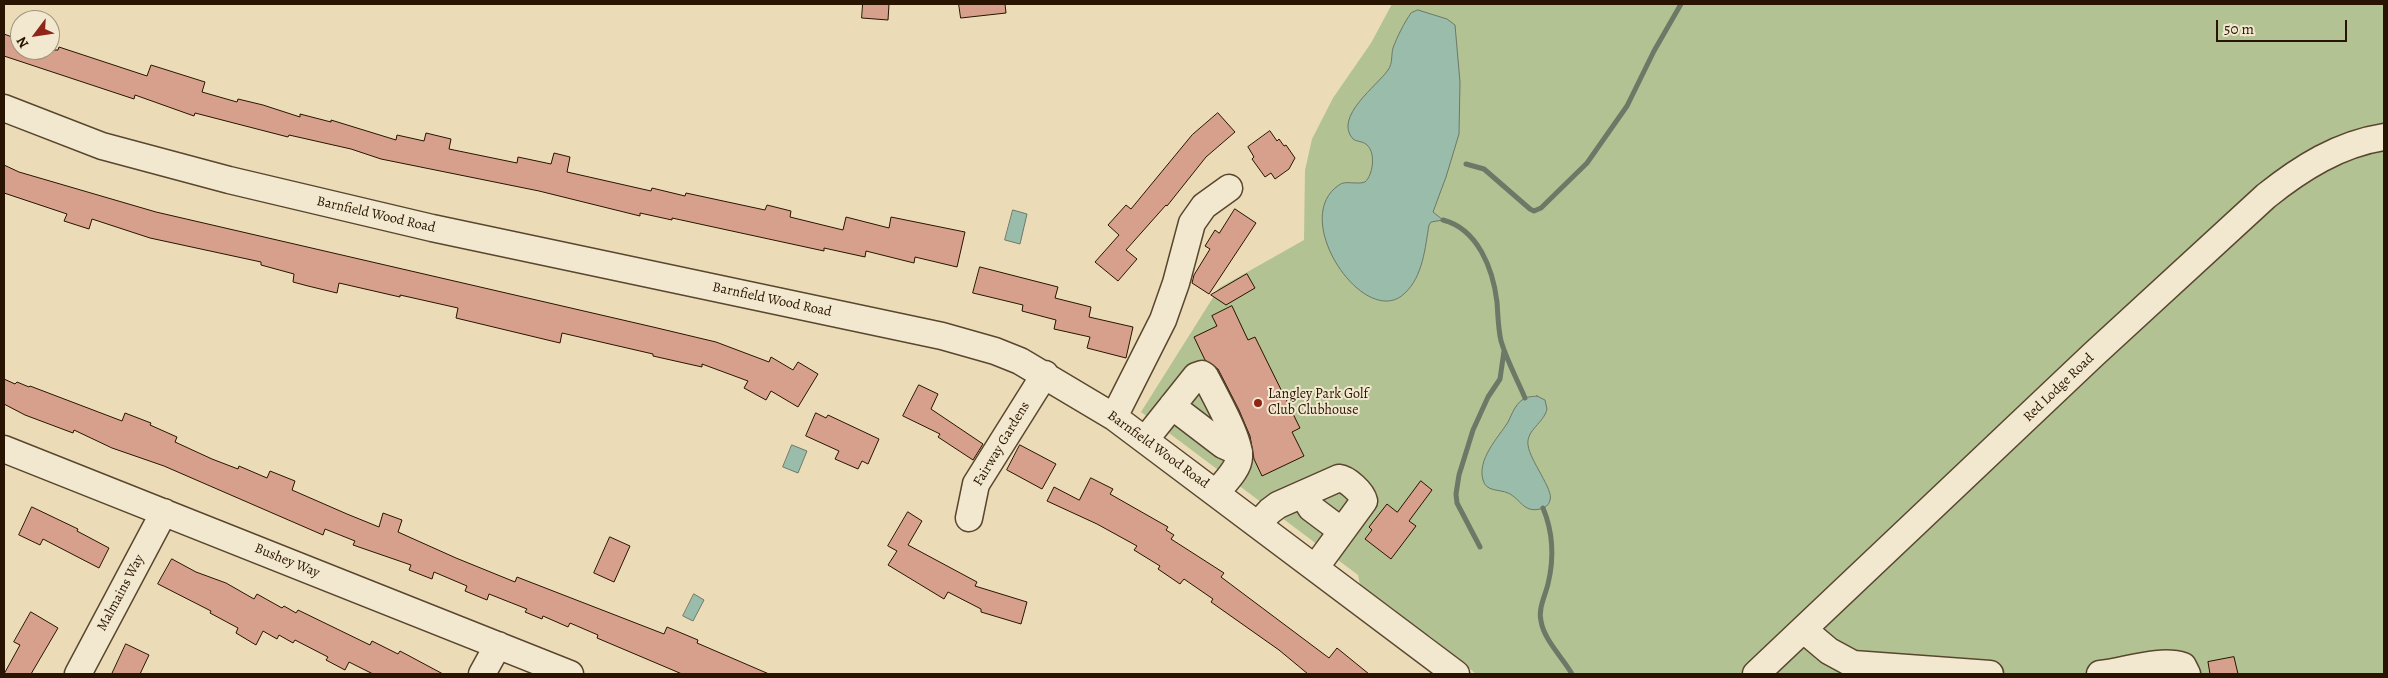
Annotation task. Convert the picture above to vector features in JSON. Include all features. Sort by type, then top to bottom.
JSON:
[{"type":"street","name":"Barnfield Wood Road","points":[[4,108],[102,146],[229,180],[432,228],[969,342],[995,351],[1045,374],[1114,418],[1216,492],[1456,674]]},
{"type":"street","name":"Red Lodge Road","points":[[1756,674],[2094,354],[2266,196],[2296,173],[2329,154],[2358,142],[2384,137]]},
{"type":"street","points":[[1114,418],[1166,312],[1192,223],[1204,206],[1229,188]]},
{"type":"street","name":"Fairway Gardens","points":[[969,518],[976,484],[1045,374]]},
{"type":"street","points":[[1145,440],[1196,376],[1202,374],[1206,376],[1240,457],[1234,470],[1216,492]]},
{"type":"street","points":[[1172,406],[1223,445],[1239,452]]},
{"type":"street","name":"Bushey Way","points":[[4,449],[570,674]]},
{"type":"street","points":[[1258,524],[1273,508],[1338,478],[1346,480],[1363,496],[1364,501],[1316,568]]},
{"type":"street","points":[[1303,495],[1311,508],[1340,530],[1343,529]]},
{"type":"street","name":"Malmains Way","points":[[78,674],[164,512]]},
{"type":"street","points":[[1804,630],[1829,651],[1853,664],[1990,674]]},
{"type":"street","points":[[482,674],[498,645]]},
{"type":"street","points":[[2100,674],[2177,664],[2183,666],[2187,674]]},
{"type":"shaded area","points":[[1392,4],[2384,4],[2384,674],[1476,674],[1430,636],[1420,633],[1400,619],[1395,610],[1381,600],[1371,597],[1361,590],[1358,575],[1141,412],[1219,288],[1304,240],[1305,170],[1312,139],[1333,98],[1371,43]]},
{"type":"shaded area","points":[[1418,10],[1447,19],[1455,25],[1460,82],[1459,134],[1433,212],[1443,220],[1431,222],[1429,225],[1422,261],[1411,286],[1405,293],[1389,301],[1371,297],[1354,285],[1338,266],[1327,244],[1322,222],[1326,201],[1339,185],[1365,182],[1368,179],[1372,169],[1372,153],[1365,144],[1353,139],[1348,130],[1349,121],[1359,102],[1390,67],[1393,48],[1401,30],[1411,13]]},
{"type":"shaded area","points":[[1013,210],[1027,214],[1020,244],[1005,240]]},
{"type":"shaded area","points":[[1537,396],[1545,400],[1547,409],[1532,431],[1528,445],[1533,459],[1549,489],[1550,495],[1546,506],[1542,509],[1534,510],[1526,507],[1508,493],[1487,487],[1483,480],[1482,472],[1483,464],[1490,449],[1508,422],[1517,404],[1526,398]]},
{"type":"shaded area","points":[[792,445],[807,451],[798,473],[783,467]]},
{"type":"shaded area","points":[[694,594],[704,600],[693,621],[683,616]]},
{"type":"building","points":[[863,4],[889,4],[888,20],[862,18]]},
{"type":"building","points":[[959,4],[1005,4],[1006,13],[961,18]]},
{"type":"building","points":[[4,34],[10,36],[10,58],[4,56]]},
{"type":"building","points":[[60,47],[147,76],[151,65],[205,82],[202,92],[237,102],[238,99],[263,105],[300,117],[300,114],[331,122],[331,120],[396,140],[397,135],[424,141],[426,133],[451,139],[449,149],[517,163],[518,157],[551,164],[554,153],[570,157],[567,172],[651,191],[652,188],[685,196],[686,193],[765,210],[767,205],[791,211],[790,217],[843,230],[846,217],[889,228],[891,217],[965,232],[957,267],[915,257],[914,263],[866,251],[865,257],[824,248],[824,251],[672,218],[672,220],[640,213],[640,216],[539,191],[381,159],[351,149],[289,135],[288,137],[195,113],[194,116],[135,95],[134,99],[16,60],[60,60]]},
{"type":"building","points":[[1218,113],[1235,132],[1206,157],[1167,206],[1126,250],[1137,259],[1118,281],[1095,262],[1119,235],[1108,225],[1126,205],[1131,209],[1192,135]]},
{"type":"building","points":[[1270,131],[1277,141],[1279,139],[1284,146],[1286,145],[1295,158],[1289,169],[1275,179],[1271,173],[1265,177],[1252,159],[1254,157],[1248,147]]},
{"type":"building","points":[[4,165],[19,172],[156,212],[716,342],[769,362],[771,357],[793,370],[798,362],[818,374],[798,407],[771,391],[766,400],[744,388],[748,381],[702,364],[702,367],[562,333],[560,343],[456,318],[458,308],[400,295],[400,297],[339,283],[337,293],[308,286],[293,282],[294,274],[261,265],[261,262],[150,238],[92,219],[89,229],[64,221],[67,214],[4,193]]},
{"type":"building","points":[[1235,209],[1256,223],[1209,294],[1192,283],[1194,275],[1210,249],[1205,246],[1215,230],[1219,233]]},
{"type":"building","points":[[980,267],[1058,287],[1055,298],[1091,307],[1089,317],[1133,327],[1126,358],[1087,348],[1090,337],[1054,329],[1056,320],[1022,311],[1023,305],[973,293]]},
{"type":"building","points":[[1247,274],[1255,288],[1226,305],[1211,295]]},
{"type":"building","name":"Langley Park Golf Club Clubhouse","points":[[1232,306],[1248,340],[1255,337],[1300,428],[1292,432],[1304,456],[1262,476],[1254,459],[1250,436],[1239,410],[1218,369],[1205,360],[1194,337],[1217,326],[1212,316]]},
{"type":"building","points":[[4,379],[15,384],[17,382],[30,386],[122,421],[125,413],[151,423],[150,425],[177,437],[175,442],[212,459],[238,469],[239,466],[267,478],[270,471],[295,481],[292,490],[379,527],[383,513],[402,520],[398,532],[456,558],[515,582],[517,577],[664,634],[667,627],[698,640],[697,643],[769,674],[682,674],[597,638],[598,635],[570,623],[568,627],[543,616],[542,619],[525,612],[527,609],[489,594],[487,600],[465,591],[467,586],[434,572],[432,579],[409,570],[411,565],[353,545],[355,541],[325,529],[323,535],[164,466],[112,448],[74,430],[73,433],[25,415],[4,404]]},
{"type":"building","points":[[919,385],[938,394],[931,409],[983,444],[973,460],[938,437],[940,434],[903,416]]},
{"type":"building","points":[[816,413],[826,418],[828,415],[879,439],[868,464],[862,461],[858,469],[835,459],[839,451],[806,436]]},
{"type":"building","points":[[1020,445],[1056,464],[1042,489],[1007,470]]},
{"type":"building","points":[[1091,478],[1113,489],[1110,494],[1168,527],[1166,530],[1174,535],[1171,539],[1224,573],[1221,577],[1329,658],[1337,648],[1369,674],[1308,674],[1279,650],[1211,602],[1213,599],[1184,579],[1180,584],[1158,569],[1160,566],[1134,550],[1137,546],[1097,524],[1047,501],[1054,487],[1079,500]]},
{"type":"building","points":[[1421,481],[1432,490],[1409,521],[1416,526],[1391,559],[1365,539],[1372,530],[1369,527],[1387,504],[1397,512]]},
{"type":"building","points":[[32,507],[78,529],[77,531],[109,548],[99,568],[43,539],[40,545],[19,535]]},
{"type":"building","points":[[908,512],[922,521],[908,545],[977,582],[975,586],[1027,602],[1021,624],[981,612],[981,609],[948,592],[944,599],[888,565],[897,551],[888,546]]},
{"type":"building","points":[[610,537],[630,546],[614,582],[594,573]]},
{"type":"building","points":[[172,559],[196,572],[226,583],[254,599],[257,594],[282,608],[284,606],[296,613],[298,610],[370,645],[372,641],[398,654],[400,651],[443,674],[373,674],[349,662],[345,670],[326,660],[328,657],[295,640],[293,643],[279,635],[277,639],[263,631],[256,645],[236,633],[238,628],[210,613],[211,611],[158,584]]},
{"type":"building","points":[[31,612],[58,628],[31,674],[4,674],[20,645],[14,642]]},
{"type":"building","points":[[126,644],[149,655],[140,674],[112,674]]},
{"type":"building","points":[[2234,657],[2238,674],[2210,674],[2208,662]]},
{"type":"waterway","points":[[1466,164],[1484,169],[1530,209],[1534,211],[1541,208],[1587,163],[1627,106],[1654,51],[1681,4]]},
{"type":"waterway","points":[[1443,220],[1466,232],[1482,252],[1495,289],[1501,341],[1525,398]]},
{"type":"waterway","points":[[1480,547],[1457,503],[1456,494],[1459,475],[1473,430],[1488,397],[1500,379],[1504,351]]},
{"type":"waterway","points":[[1543,508],[1551,536],[1552,555],[1548,584],[1540,616],[1546,635],[1572,674]]},
{"type":"place","name":"Langley Park Golf Club Clubhouse","points":[[1258,403]]}]
